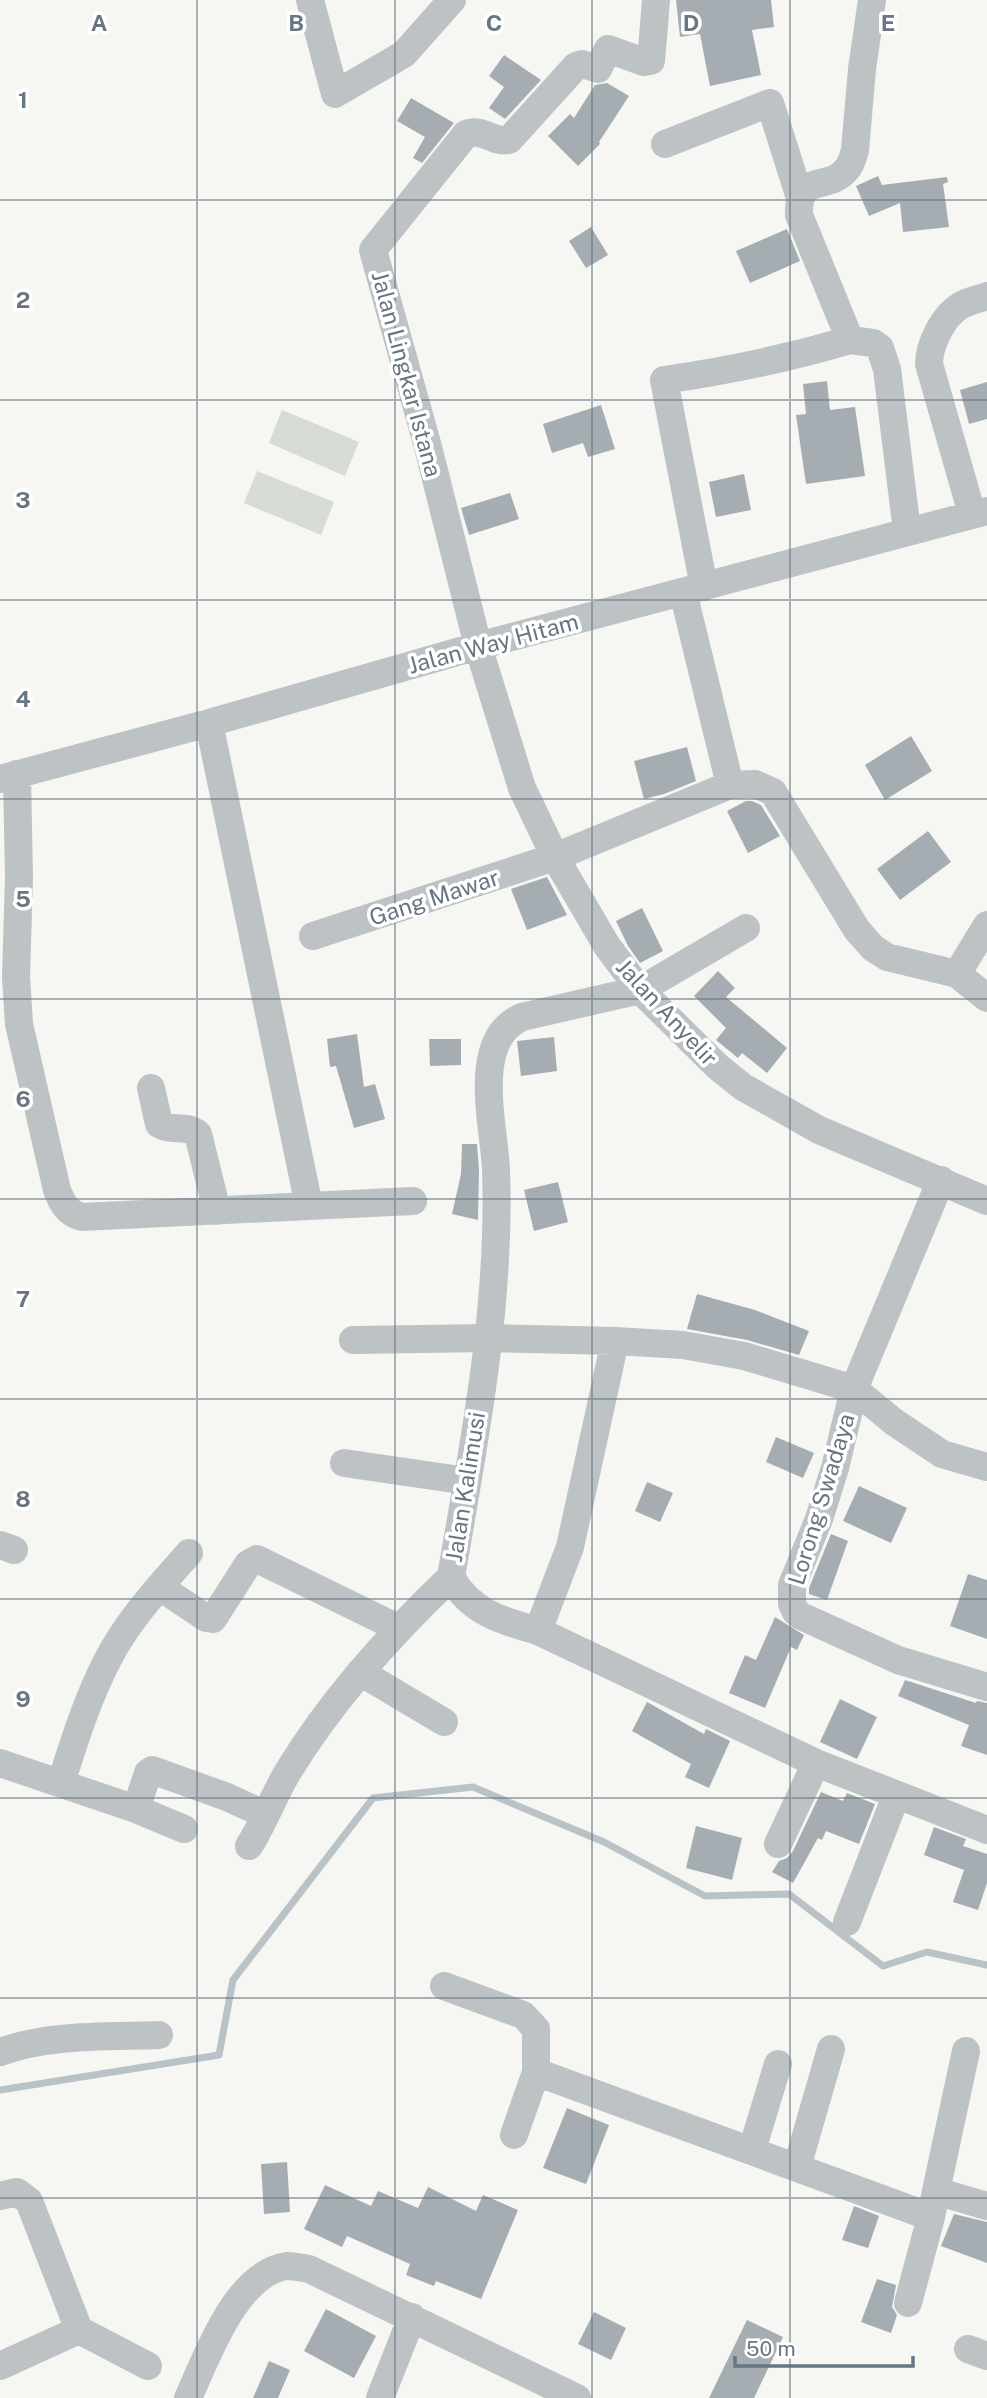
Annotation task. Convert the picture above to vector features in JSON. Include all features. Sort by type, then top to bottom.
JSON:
[{"type":"street","points":[[310,0],[335,94],[404,54],[452,0]]},
{"type":"street","name":"Jalan Lingkar Istana","points":[[478,646],[425,434],[373,250],[466,134],[475,132],[502,141],[509,140],[576,66],[582,64],[598,69],[608,50],[644,62],[651,61],[656,0]]},
{"type":"street","points":[[800,198],[807,187],[841,175],[851,162],[855,150],[862,69],[872,0]]},
{"type":"street","points":[[665,144],[770,103],[800,198],[799,215],[850,340]]},
{"type":"street","points":[[979,512],[929,364],[929,356],[948,318],[960,306],[987,296]]},
{"type":"street","points":[[907,531],[887,369],[883,354],[873,343],[850,340],[802,355],[738,369],[664,380],[693,589],[730,785],[755,784],[773,792],[857,930],[873,948],[887,957],[957,974],[987,998]]},
{"type":"street","name":"Jalan Way Hitam","points":[[9,777],[478,646],[979,512]]},
{"type":"street","name":"Jalan Anyelir","points":[[478,646],[522,788],[555,857],[607,946],[640,990],[718,1067],[743,1087],[819,1130],[987,1201]]},
{"type":"street","points":[[209,723],[309,1206]]},
{"type":"street","points":[[9,777],[19,877],[16,977],[19,1024],[62,1203],[82,1217],[413,1201]]},
{"type":"street","name":"Gang Mawar","points":[[313,936],[555,857],[730,785]]},
{"type":"street","points":[[957,974],[987,925]]},
{"type":"street","name":"Jalan Kalimusi","points":[[746,928],[640,990],[522,1017],[509,1023],[495,1046],[489,1079],[496,1169],[495,1252],[488,1338],[450,1577],[458,1592],[468,1602],[507,1622],[538,1631],[816,1763],[987,1830]]},
{"type":"street","points":[[151,1088],[159,1124],[164,1127],[188,1128],[198,1134],[217,1211]]},
{"type":"street","name":"Lorong Swadaya","points":[[942,1180],[854,1389],[835,1468],[819,1519],[792,1585],[792,1604],[796,1612],[807,1619],[898,1660],[987,1687]]},
{"type":"street","points":[[353,1340],[488,1338],[615,1341],[683,1345],[744,1356],[854,1389],[894,1422],[942,1454],[987,1468]]},
{"type":"street","points":[[538,1631],[570,1547],[615,1341]]},
{"type":"street","points":[[344,1462],[467,1481]]},
{"type":"street","points":[[61,1783],[79,1729],[108,1659],[126,1630],[189,1553]]},
{"type":"street","points":[[160,1587],[206,1618],[213,1619],[248,1564],[257,1559],[398,1628]]},
{"type":"street","points":[[249,1846],[289,1769],[360,1672],[398,1628],[450,1577]]},
{"type":"street","points":[[360,1672],[444,1722]]},
{"type":"street","points":[[0,1763],[136,1809],[184,1829]]},
{"type":"street","points":[[778,1844],[816,1763]]},
{"type":"street","points":[[136,1809],[148,1773],[158,1771],[228,1797],[264,1814]]},
{"type":"street","points":[[847,1922],[896,1796]]},
{"type":"street","points":[[444,1986],[523,2015],[530,2020],[537,2033],[536,2072],[514,2135]]},
{"type":"street","points":[[0,2052],[64,2038],[159,2035]]},
{"type":"street","points":[[796,2167],[831,2049]]},
{"type":"street","points":[[908,2303],[933,2204],[966,2051]]},
{"type":"street","points":[[752,2150],[778,2064]]},
{"type":"street","points":[[536,2072],[796,2167],[933,2204],[987,2206]]},
{"type":"street","points":[[0,2196],[17,2192],[29,2201],[79,2330],[148,2366]]},
{"type":"street","points":[[188,2398],[219,2332],[240,2298],[254,2281],[288,2266],[309,2269],[577,2398]]},
{"type":"street","points":[[380,2398],[412,2317]]},
{"type":"street","points":[[0,2366],[79,2330]]},
{"type":"shaded area","points":[[282,410],[359,442],[345,476],[269,443]]},
{"type":"shaded area","points":[[257,471],[334,502],[321,535],[244,503]]},
{"type":"building","points":[[676,0],[771,0],[774,27],[752,30],[761,75],[710,86],[700,34],[680,37]]},
{"type":"building","points":[[504,55],[541,80],[505,119],[489,108],[504,87],[489,76]]},
{"type":"building","points":[[607,83],[629,96],[600,144],[578,166],[548,136],[570,114],[574,118],[595,85]]},
{"type":"building","points":[[411,98],[454,123],[422,163],[413,158],[425,137],[397,121]]},
{"type":"building","points":[[878,176],[882,185],[947,177],[948,182],[943,184],[949,227],[903,232],[900,203],[869,216],[856,186]]},
{"type":"building","points":[[591,227],[608,255],[586,268],[569,241]]},
{"type":"building","points":[[787,229],[800,261],[750,283],[736,251]]},
{"type":"building","points":[[827,381],[830,410],[855,407],[865,476],[806,484],[796,415],[806,414],[803,384]]},
{"type":"building","points":[[987,382],[987,419],[969,424],[960,390]]},
{"type":"building","points":[[601,405],[615,449],[588,457],[583,443],[552,453],[543,424]]},
{"type":"building","points":[[744,474],[751,510],[716,517],[709,482]]},
{"type":"building","points":[[510,493],[519,519],[469,535],[461,508]]},
{"type":"building","points":[[911,736],[932,771],[885,800],[865,765]]},
{"type":"building","points":[[687,747],[696,781],[644,799],[634,761]]},
{"type":"building","points":[[746,801],[761,805],[780,836],[748,853],[727,811]]},
{"type":"building","points":[[928,831],[951,862],[900,900],[877,869]]},
{"type":"building","points":[[547,877],[567,915],[527,930],[511,889]]},
{"type":"building","points":[[642,908],[663,951],[640,963],[616,921]]},
{"type":"building","points":[[718,971],[735,988],[726,997],[787,1048],[767,1073],[742,1053],[738,1058],[716,1040],[726,1028],[694,996]]},
{"type":"building","points":[[357,1034],[364,1087],[375,1084],[385,1119],[354,1128],[336,1066],[330,1067],[327,1039]]},
{"type":"building","points":[[554,1037],[557,1071],[521,1076],[517,1041]]},
{"type":"building","points":[[429,1039],[461,1039],[461,1065],[430,1066]]},
{"type":"building","points":[[462,1144],[477,1144],[478,1220],[452,1214],[461,1174]]},
{"type":"building","points":[[558,1182],[568,1222],[534,1231],[524,1190]]},
{"type":"building","points":[[697,1294],[755,1310],[809,1331],[799,1355],[747,1340],[687,1329]]},
{"type":"building","points":[[776,1437],[814,1453],[803,1478],[766,1462]]},
{"type":"building","points":[[647,1482],[673,1493],[660,1522],[635,1511]]},
{"type":"building","points":[[859,1486],[907,1508],[891,1543],[843,1521]]},
{"type":"building","points":[[831,1534],[848,1541],[827,1600],[809,1594],[809,1588]]},
{"type":"building","points":[[968,1574],[987,1580],[987,1639],[950,1626]]},
{"type":"building","points":[[775,1617],[804,1635],[797,1650],[791,1647],[765,1708],[729,1693],[745,1655],[756,1660]]},
{"type":"building","points":[[905,1680],[976,1703],[987,1703],[987,1755],[961,1746],[969,1725],[898,1696]]},
{"type":"building","points":[[840,1699],[877,1717],[857,1759],[820,1742]]},
{"type":"building","points":[[647,1702],[704,1734],[706,1729],[730,1741],[709,1788],[685,1777],[691,1764],[632,1731]]},
{"type":"building","points":[[821,1792],[843,1801],[847,1793],[875,1804],[859,1844],[826,1831],[822,1840],[818,1838],[793,1883],[772,1872],[779,1861],[787,1858],[793,1851]]},
{"type":"building","points":[[696,1826],[742,1838],[732,1880],[686,1868]]},
{"type":"building","points":[[934,1827],[966,1839],[963,1846],[987,1854],[987,1883],[978,1910],[953,1902],[964,1870],[924,1855]]},
{"type":"building","points":[[567,2108],[609,2125],[586,2184],[543,2168]]},
{"type":"building","points":[[287,2162],[290,2212],[264,2214],[261,2164]]},
{"type":"building","points":[[325,2185],[371,2206],[378,2191],[418,2208],[428,2187],[476,2211],[483,2195],[518,2210],[481,2299],[436,2281],[434,2286],[406,2275],[410,2264],[347,2236],[342,2247],[304,2229]]},
{"type":"building","points":[[854,2206],[879,2216],[868,2248],[842,2240]]},
{"type":"building","points":[[954,2214],[987,2222],[987,2263],[941,2246]]},
{"type":"building","points":[[877,2279],[896,2285],[892,2307],[897,2315],[891,2333],[861,2322]]},
{"type":"building","points":[[326,2309],[376,2336],[354,2378],[304,2351]]},
{"type":"building","points":[[594,2312],[626,2328],[611,2360],[578,2344]]},
{"type":"building","points":[[747,2320],[783,2337],[754,2398],[709,2398]]},
{"type":"building","points":[[269,2361],[290,2370],[278,2398],[253,2398]]},
{"type":"waterway","points":[[0,2090],[219,2055],[233,1980],[373,1798],[473,1787],[604,1842],[705,1896],[789,1894],[883,1966],[927,1952],[987,1965]]}]
